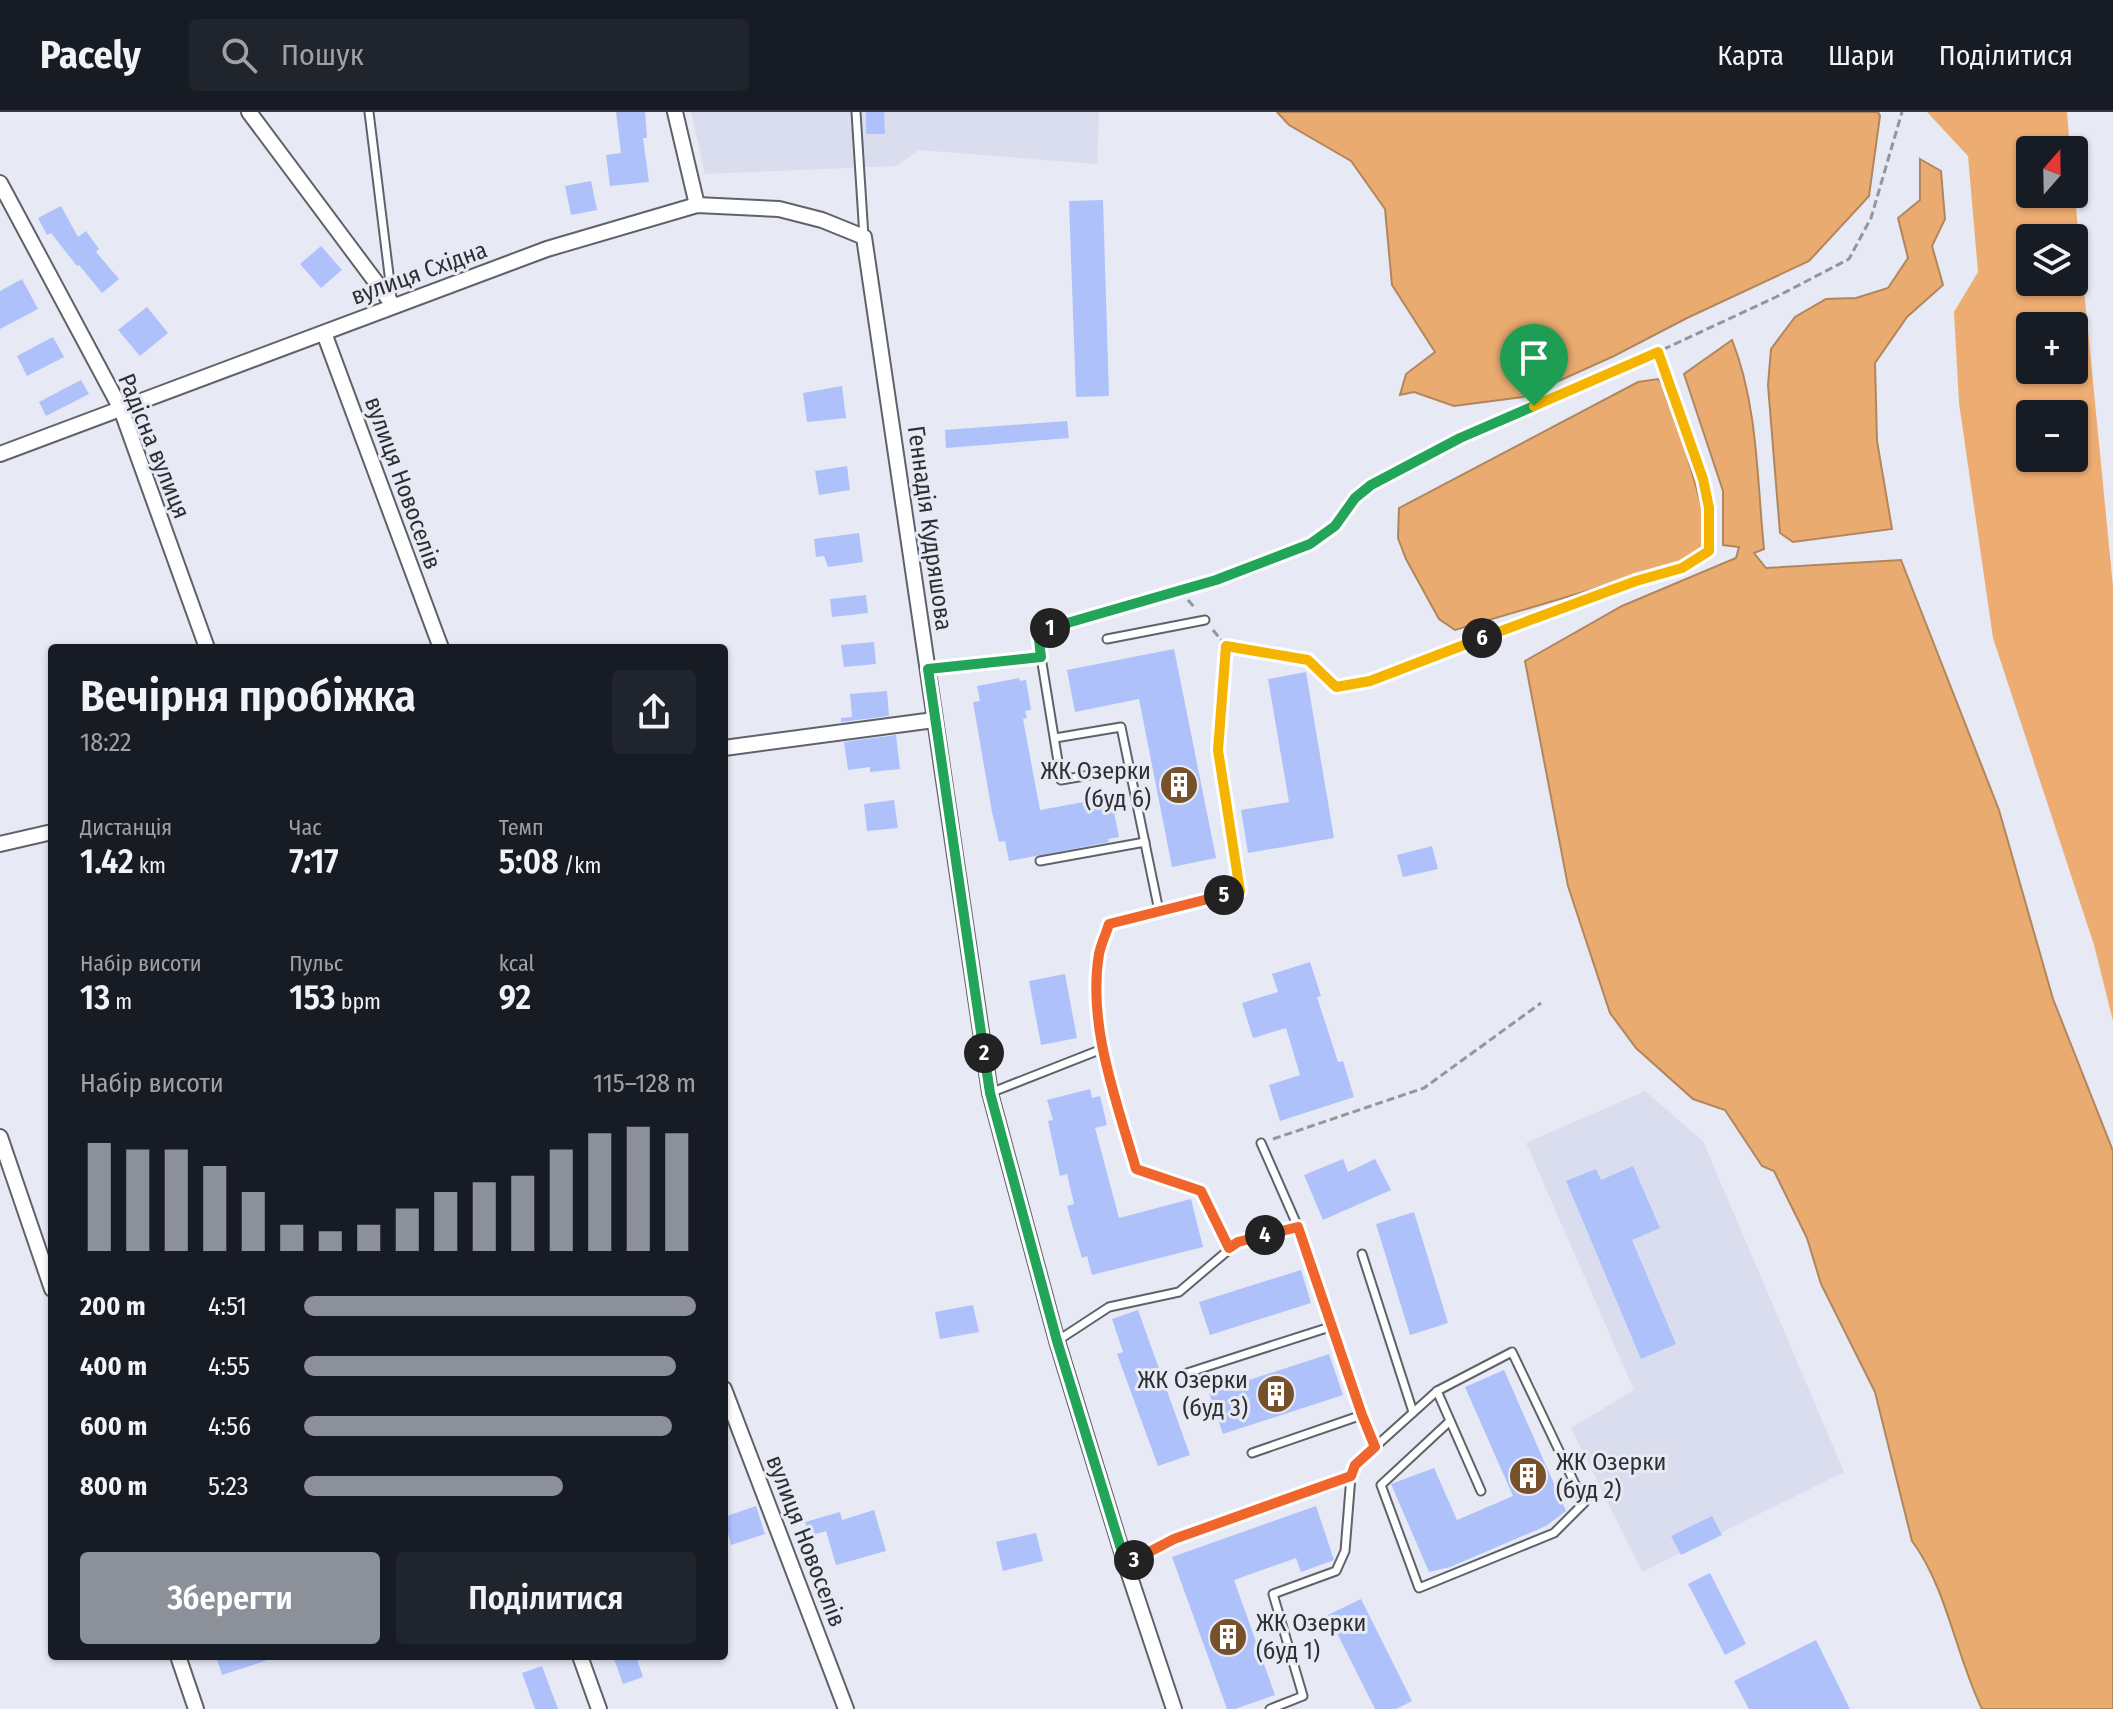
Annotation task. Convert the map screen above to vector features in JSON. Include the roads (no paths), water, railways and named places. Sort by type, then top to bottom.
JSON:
[{"type":"street","points":[[249,112],[393,305]]},
{"type":"street","points":[[675,112],[697,205]]},
{"type":"street","name":"Радісна вулиця","points":[[0,183],[121,409],[206,644]]},
{"type":"street","name":"вулиця Східна","points":[[0,454],[547,249],[697,205],[779,209],[822,220],[864,237]]},
{"type":"street","name":"Геннадія Кудряшова","points":[[864,237],[990,1093],[1057,1341],[1174,1709]]},
{"type":"street","name":"вулиця Новоселів","points":[[324,333],[440,644]]},
{"type":"street","points":[[728,747],[934,720]]},
{"type":"street","points":[[0,844],[48,833]]},
{"type":"street","points":[[0,1137],[48,1277]]},
{"type":"street","name":"вулиця Новоселів","points":[[728,1399],[846,1709]]},
{"type":"street","points":[[179,1660],[196,1709]]},
{"type":"street","points":[[581,1660],[599,1709]]},
{"type":"lane","points":[[369,112],[393,305]]},
{"type":"lane","points":[[856,112],[864,237]]},
{"type":"lane","points":[[1107,639],[1205,620]]},
{"type":"lane","points":[[928,669],[1041,657],[1061,780],[1130,768]]},
{"type":"lane","points":[[1055,738],[1121,727],[1159,911]]},
{"type":"lane","points":[[1040,861],[1145,842]]},
{"type":"lane","points":[[1229,1248],[1201,1191],[1136,1169],[1102,1049],[1098,1019],[1099,954],[1109,924],[1240,891]]},
{"type":"lane","points":[[990,1093],[1102,1049]]},
{"type":"lane","points":[[1261,1143],[1298,1227],[1375,1447]]},
{"type":"lane","points":[[1057,1341],[1109,1307],[1179,1292],[1238,1242],[1298,1227]]},
{"type":"lane","points":[[1362,1254],[1413,1412]]},
{"type":"lane","points":[[1187,1373],[1333,1326]]},
{"type":"lane","points":[[1270,1709],[1303,1696],[1273,1594],[1336,1571],[1345,1551],[1351,1476],[1355,1465],[1437,1391],[1512,1352],[1584,1503],[1554,1533],[1419,1588],[1381,1485],[1450,1421]]},
{"type":"lane","points":[[1437,1391],[1481,1491]]},
{"type":"lane","points":[[1252,1453],[1362,1415]]},
{"type":"lane","points":[[1126,1565],[1174,1539],[1351,1476]]},
{"type":"place","name":"ЖК Озерки (буд 6)","points":[[1179,785]]},
{"type":"place","name":"ЖК Озерки (буд 3)","points":[[1276,1394]]},
{"type":"place","name":"ЖК Озерки (буд 2)","points":[[1528,1476]]},
{"type":"place","name":"ЖК Озерки (буд 1)","points":[[1228,1637]]}]
